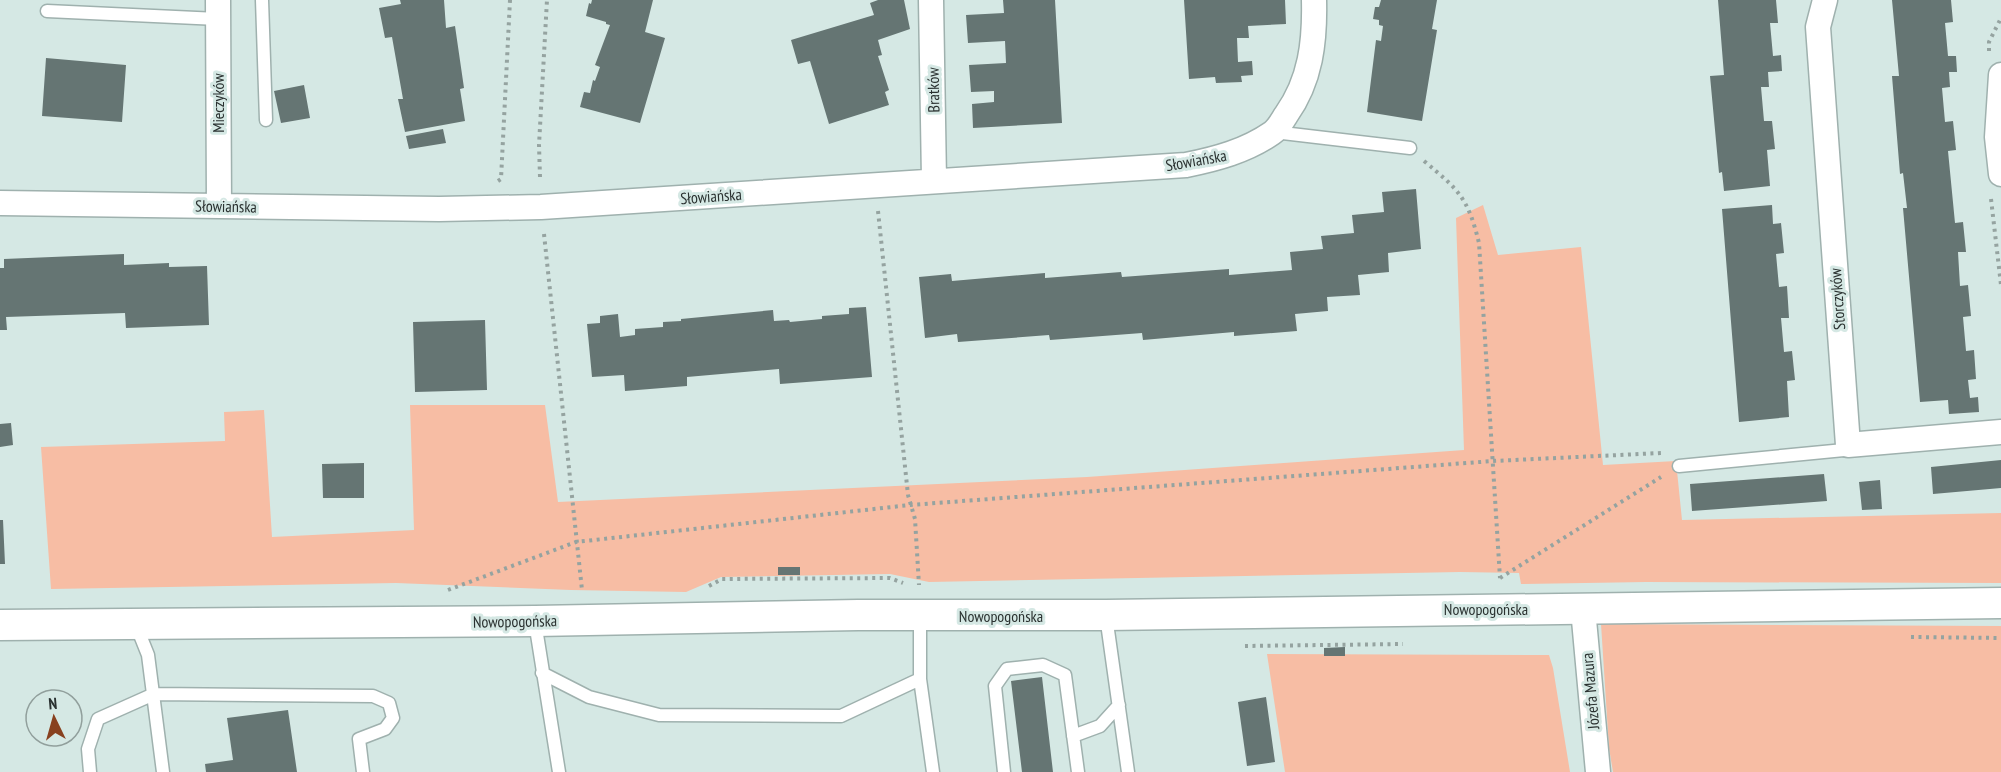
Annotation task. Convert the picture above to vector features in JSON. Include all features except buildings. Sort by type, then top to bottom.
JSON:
[{"type":"street","name":"Bratków","points":[[932,0],[934,180]]},
{"type":"street","name":"Słowiańska","points":[[0,203],[438,210],[541,207],[1186,165],[1221,158],[1274,132],[1293,105],[1307,75],[1312,51],[1314,0]]},
{"type":"street","name":"Storczyków","points":[[1826,0],[1818,27],[1848,445]]},
{"type":"street","name":"Mieczyków","points":[[218,10],[219,206]]},
{"type":"street","points":[[2001,75],[1997,137],[2001,174]]},
{"type":"street","points":[[1848,445],[2001,432]]},
{"type":"street","name":"Nowopogońska","points":[[0,625],[1106,615],[2001,603]]},
{"type":"street","name":"Józefa Mazura","points":[[1583,609],[1598,772]]},
{"type":"lane","points":[[262,0],[266,120]]},
{"type":"lane","points":[[47,11],[218,10]]},
{"type":"lane","points":[[1274,132],[1410,148]]},
{"type":"lane","points":[[1679,466],[1844,450],[1848,445]]},
{"type":"lane","points":[[1106,615],[1128,772]]},
{"type":"lane","points":[[920,616],[920,680],[933,772]]},
{"type":"lane","points":[[535,621],[559,772]]},
{"type":"lane","points":[[135,624],[148,655],[163,772]]},
{"type":"lane","points":[[1004,772],[995,686],[1007,669],[1043,665],[1065,675],[1078,772]]},
{"type":"lane","points":[[542,673],[589,697],[659,715],[842,716],[920,680]]},
{"type":"lane","points":[[90,772],[88,749],[98,719],[154,694],[373,696],[389,703],[393,718],[385,729],[359,739],[363,772]]},
{"type":"lane","points":[[1073,736],[1100,726],[1119,705]]},
{"type":"path","points":[[540,177],[539,145],[547,0]]},
{"type":"path","points":[[1989,42],[2001,18]]},
{"type":"path","points":[[1410,148],[1451,183],[1466,201],[1475,226],[1480,252],[1500,578]]},
{"type":"path","points":[[532,177],[540,177],[548,182]]},
{"type":"path","points":[[501,179],[508,178]]},
{"type":"path","points":[[876,185],[908,495],[915,519],[920,616]]},
{"type":"path","points":[[541,207],[583,597]]},
{"type":"path","points":[[446,591],[576,542],[910,505],[1493,461],[1668,453]]},
{"type":"path","points":[[1490,578],[1500,578],[1679,466]]},
{"type":"path","points":[[852,582],[860,578]]},
{"type":"path","points":[[742,579],[748,583]]},
{"type":"shaded area","points":[[1483,205],[1498,255],[1581,247],[1603,465],[1676,461],[1682,520],[2001,513],[2001,583],[1521,584],[1519,573],[1460,572],[929,582],[890,574],[721,577],[686,592],[396,583],[51,589],[41,447],[225,441],[224,412],[264,410],[272,537],[414,530],[410,405],[545,405],[558,502],[1087,477],[1464,450],[1456,218]]},
{"type":"shaded area","points":[[1601,624],[2001,626],[2001,772],[1613,772],[1609,748]]},
{"type":"shaded area","points":[[1267,654],[1549,655],[1570,772],[1285,772]]}]
